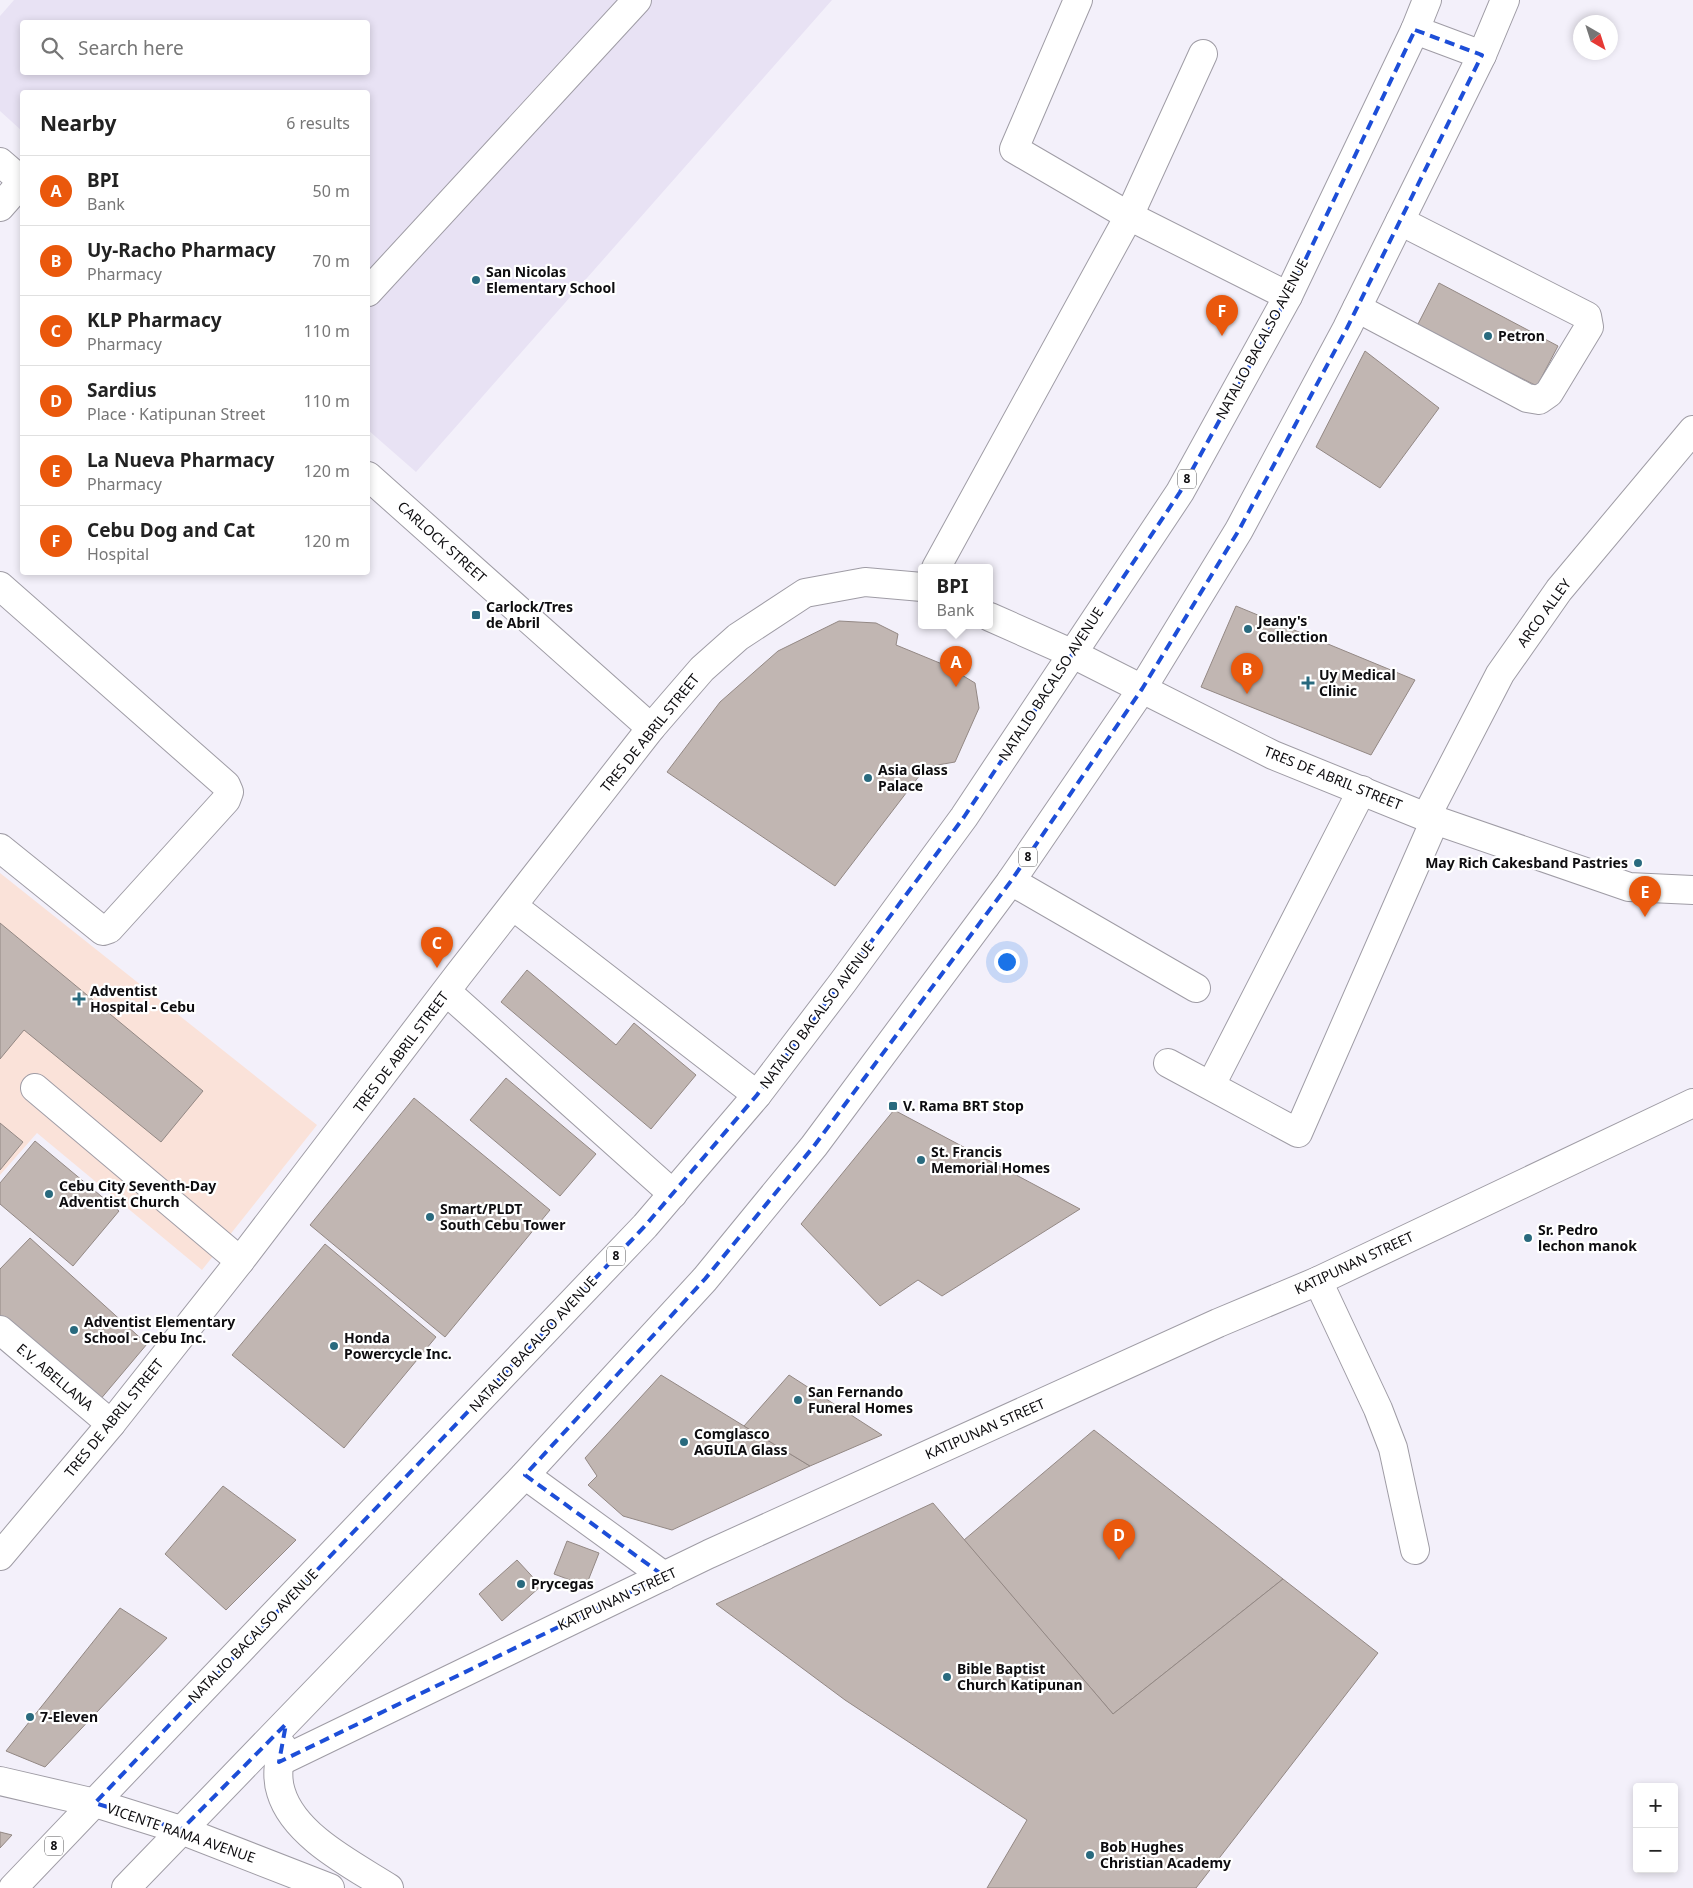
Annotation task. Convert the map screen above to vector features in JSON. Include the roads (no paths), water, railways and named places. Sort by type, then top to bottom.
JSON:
[{"type":"main road","points":[[370,290],[637,0]]},
{"type":"main road","points":[[1078,0],[1014,150],[1129,216],[1288,296]]},
{"type":"main road","name":"NATALIO BACALSO AVENUE","points":[[13,1888],[518,1360],[673,1194],[757,1095],[843,982],[964,817],[1071,653],[1180,492],[1288,296],[1415,30],[1427,0]]},
{"type":"main road","name":"8","points":[[126,1888],[525,1475],[711,1272],[814,1146],[1011,881],[1142,689],[1239,530],[1357,308],[1482,55],[1505,0]]},
{"type":"main road","points":[[1415,30],[1482,55]]},
{"type":"main road","points":[[938,564],[1129,216],[1203,54]]},
{"type":"main road","points":[[0,162],[20,180]]},
{"type":"main road","points":[[0,207],[20,184]]},
{"type":"main road","points":[[1357,308],[1527,398],[1540,400],[1548,393],[1590,327],[1587,316],[1400,220]]},
{"type":"main road","name":"ARCO ALLEY","points":[[1211,1085],[1298,1132],[1431,818],[1500,674],[1559,590],[1693,430]]},
{"type":"main road","name":"CARLOCK STREET","points":[[370,478],[651,728]]},
{"type":"main road","name":"TRES DE ABRIL STREET","points":[[0,1556],[110,1424],[240,1261],[651,728],[702,668],[745,632],[805,593],[865,582],[918,587]]},
{"type":"main road","points":[[0,586],[226,785],[229,792],[226,800],[109,929],[103,931],[0,848]]},
{"type":"main road","name":"TRES DE ABRIL STREET","points":[[993,618],[1071,653],[1274,755],[1431,818],[1629,887],[1693,890]]},
{"type":"main road","points":[[1168,1062],[1211,1085],[1362,790]]},
{"type":"main road","points":[[1011,881],[1196,988]]},
{"type":"main road","points":[[513,906],[757,1095]]},
{"type":"main road","points":[[447,992],[673,1194]]},
{"type":"main road","points":[[35,1088],[240,1261]]},
{"type":"main road","name":"KATIPUNAN STREET","points":[[279,1762],[664,1576],[1218,1324],[1318,1281],[1693,1103]]},
{"type":"main road","points":[[1318,1281],[1378,1409],[1392,1448],[1415,1550]]},
{"type":"main road","name":"E.V. ABELLANA","points":[[0,1330],[110,1424]]},
{"type":"main road","points":[[525,1475],[664,1576]]},
{"type":"main road","points":[[291,1718],[282,1744],[279,1762],[281,1792],[292,1814],[305,1829],[339,1856],[390,1888]]},
{"type":"main road","name":"VICENTE RAMA AVENUE","points":[[0,1781],[95,1803],[181,1830],[330,1888]]},
{"type":"place","name":"San Nicolas Elementary School","points":[[476,280]]},
{"type":"place","name":"Cebu Dog and Cat","points":[[1222,336]]},
{"type":"place","name":"Petron","points":[[1488,336]]},
{"type":"place","name":"Carlock/Tres de Abril","points":[[476,615]]},
{"type":"place","name":"Jeany's Collection","points":[[1248,629]]},
{"type":"place","name":"Uy Medical Clinic","points":[[1308,683]]},
{"type":"place","name":"BPI","points":[[956,687]]},
{"type":"place","name":"Uy-Racho Pharmacy","points":[[1247,694]]},
{"type":"place","name":"Asia Glass Palace","points":[[868,778]]},
{"type":"place","name":"May Rich Cakesband Pastries","points":[[1638,863]]},
{"type":"place","name":"La Nueva Pharmacy","points":[[1645,917]]},
{"type":"place","name":"KLP Pharmacy","points":[[437,968]]},
{"type":"place","name":"Adventist Hospital - Cebu","points":[[79,999]]},
{"type":"place","name":"V. Rama BRT Stop","points":[[893,1106]]},
{"type":"place","name":"St. Francis Memorial Homes","points":[[921,1160]]},
{"type":"place","name":"Cebu City Seventh-Day Adventist Church","points":[[49,1194]]},
{"type":"place","name":"Smart/PLDT South Cebu Tower","points":[[430,1217]]},
{"type":"place","name":"Sr. Pedro lechon manok","points":[[1528,1238]]},
{"type":"place","name":"Adventist Elementary School - Cebu Inc.","points":[[74,1330]]},
{"type":"place","name":"Honda Powercycle Inc.","points":[[334,1346]]},
{"type":"place","name":"San Fernando Funeral Homes","points":[[798,1400]]},
{"type":"place","name":"Comglasco AGUILA Glass","points":[[684,1442]]},
{"type":"place","name":"Sardius","points":[[1119,1560]]},
{"type":"place","name":"Prycegas","points":[[521,1584]]},
{"type":"place","name":"Bible Baptist Church Katipunan","points":[[947,1677]]},
{"type":"place","name":"7-Eleven","points":[[30,1717]]},
{"type":"place","name":"Bob Hughes Christian Academy","points":[[1090,1855]]}]
